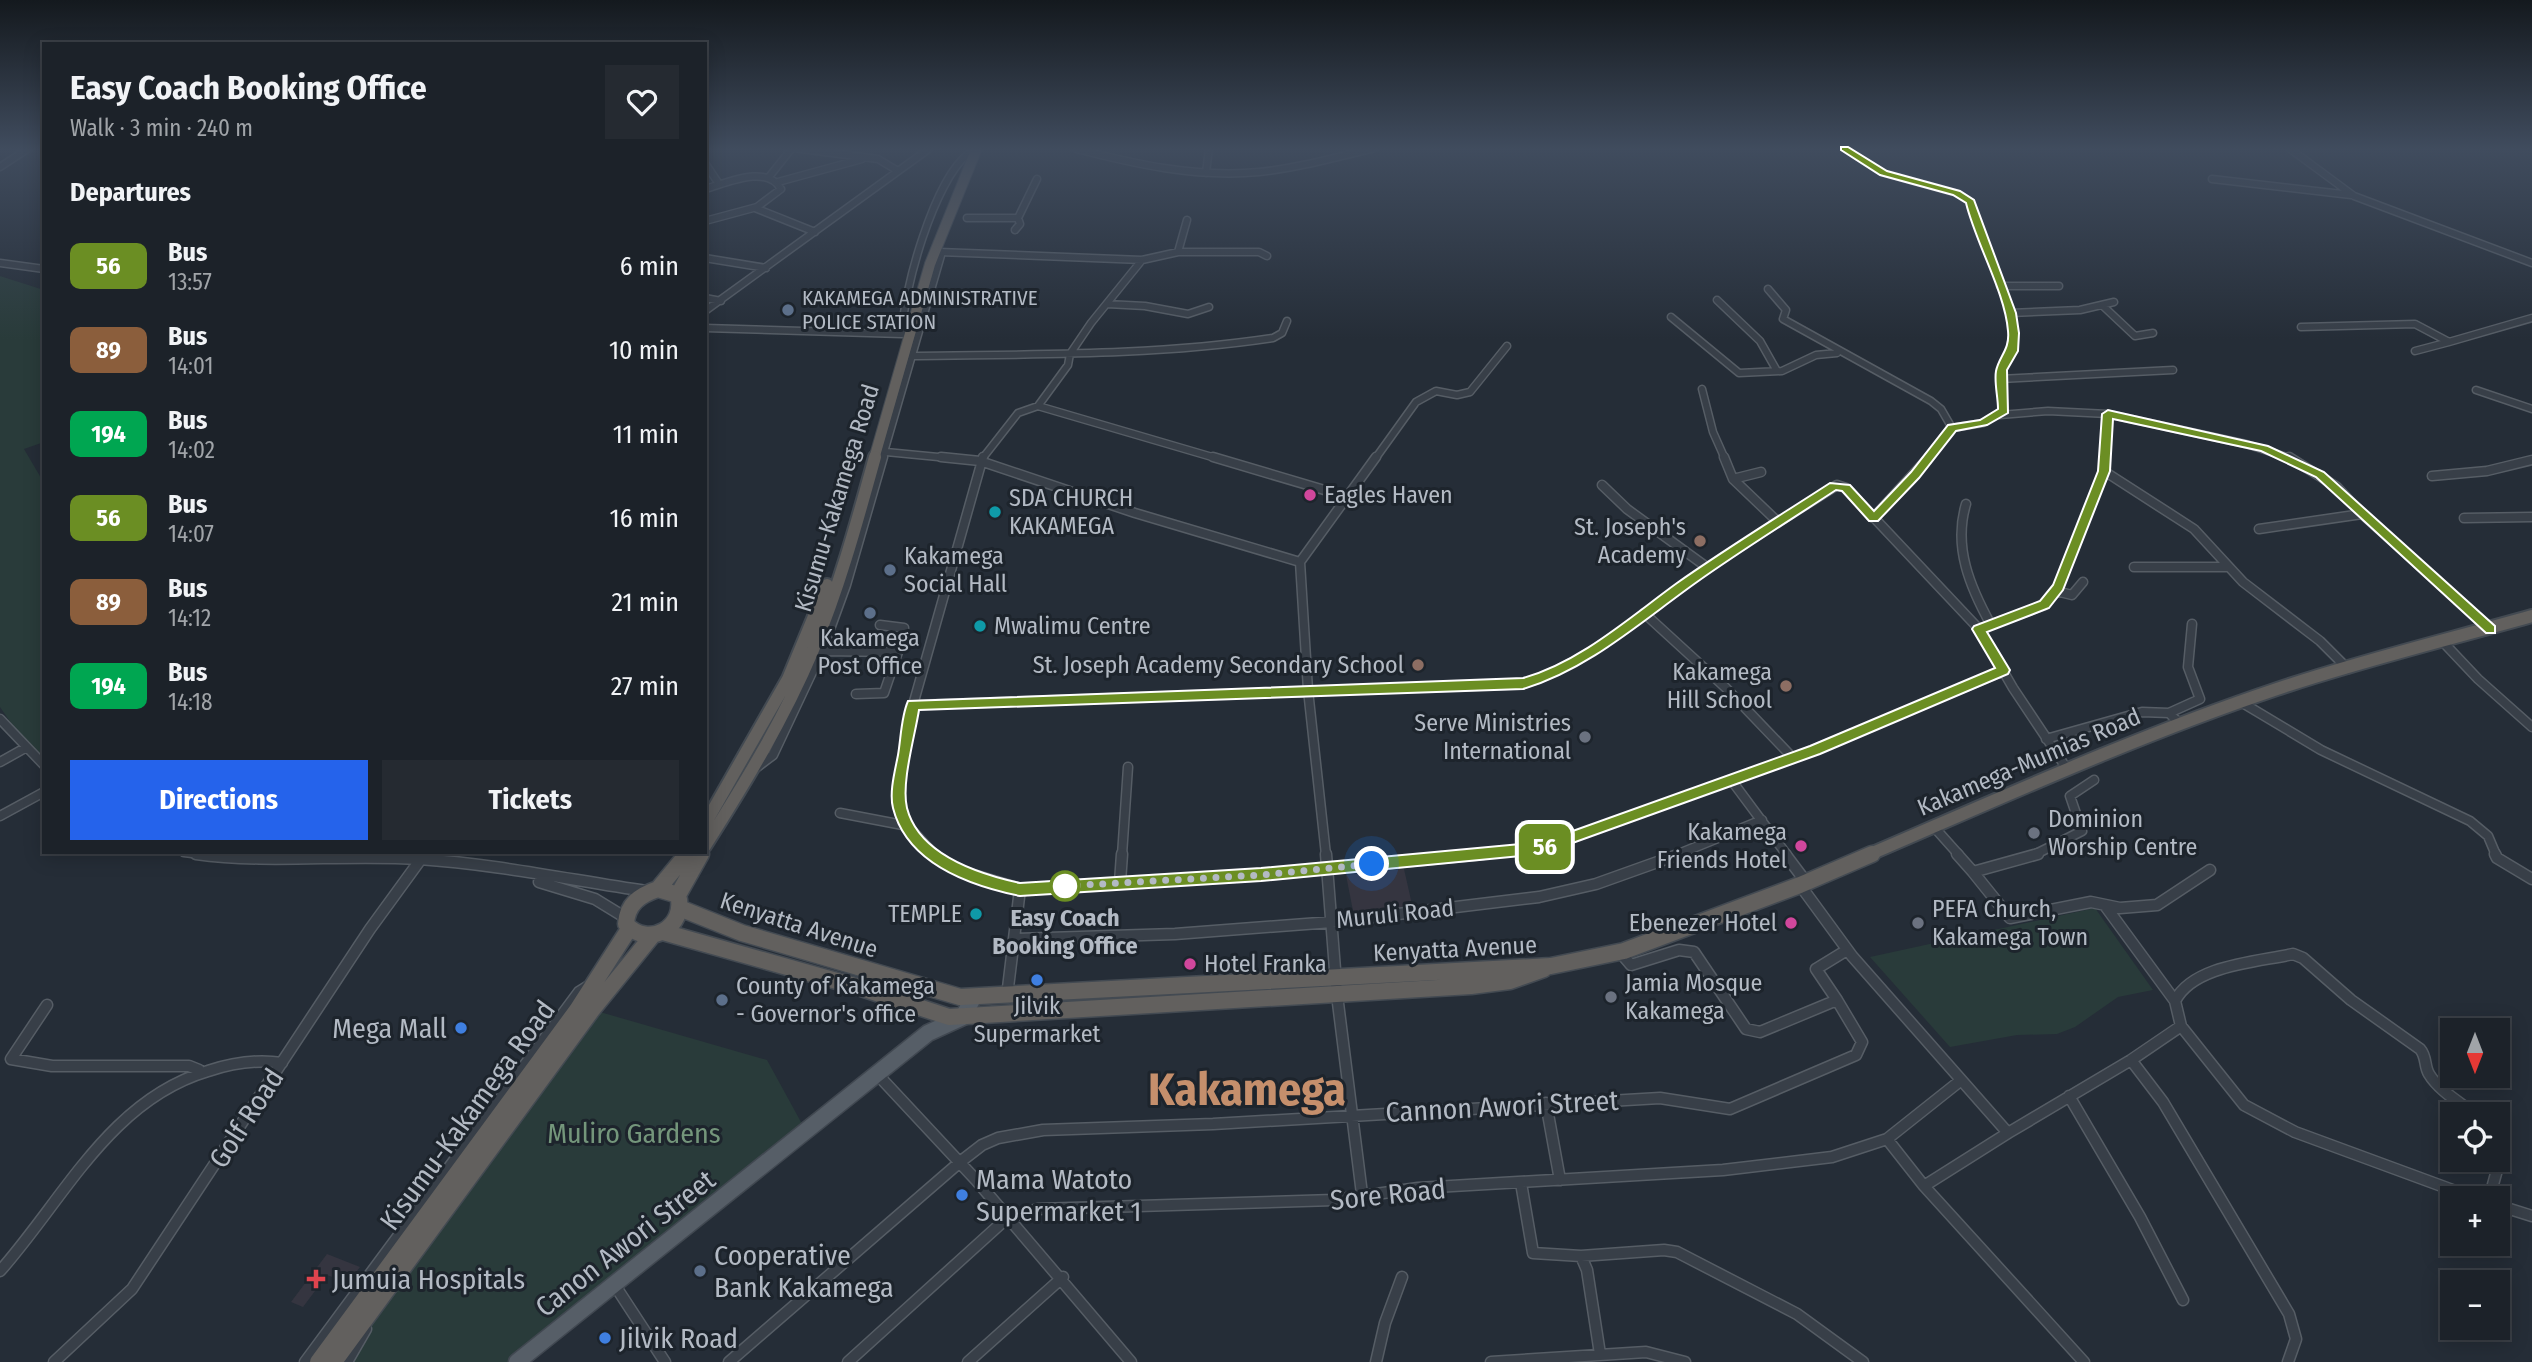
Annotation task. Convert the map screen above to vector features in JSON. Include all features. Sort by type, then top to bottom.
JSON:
[{"type":"highway","name":"Kisumu-Kakamega Road","points":[[707,821],[750,754],[809,633],[844,532],[902,334],[942,212]]},
{"type":"highway","name":"Kisumu-Kakamega Road","points":[[707,843],[752,771],[824,621],[952,212]]},
{"type":"highway","name":"Kakamega-Mumias Road","points":[[1550,966],[1620,952],[1803,883],[2067,769],[2241,702],[2532,616]]},
{"type":"highway","points":[[686,854],[654,890],[633,903],[627,923],[638,935],[657,934],[676,922],[680,902],[701,854]]},
{"type":"highway","points":[[654,890],[680,902]]},
{"type":"highway","name":"Kenyatta Avenue","points":[[680,902],[742,933],[947,995],[973,998],[1550,966]]},
{"type":"highway","name":"Kisumu-Kakamega Road","points":[[318,1362],[596,982],[627,923]]},
{"type":"highway","points":[[730,950],[742,933]]},
{"type":"highway","name":"Kisumu-Kakamega Road","points":[[334,1362],[623,969],[657,934]]},
{"type":"highway","name":"Kenyatta Avenue","points":[[657,934],[730,950],[935,1013],[963,1017],[1436,989],[1510,981],[1550,966]]},
{"type":"highway","points":[[1433,973],[1436,989]]},
{"type":"highway","points":[[1195,986],[1195,1004]]},
{"type":"highway","points":[[1099,1009],[1100,992]]},
{"type":"main road","points":[[928,1033],[935,1013],[947,995]]},
{"type":"main road","points":[[963,1017],[973,998]]},
{"type":"main road","name":"Canon Awori Street","points":[[517,1362],[928,1033],[963,1017]]},
{"type":"street","points":[[707,220],[741,212]]},
{"type":"street","points":[[764,212],[815,232]]},
{"type":"street","points":[[707,310],[843,212]]},
{"type":"street","points":[[1015,230],[1020,224],[1018,218],[1021,212]]},
{"type":"street","points":[[1973,212],[2010,313],[2014,343],[2000,379],[2006,405],[2000,415]]},
{"type":"street","points":[[2391,212],[2532,263]]},
{"type":"street","points":[[967,218],[1018,218]]},
{"type":"street","points":[[1178,252],[1187,220]]},
{"type":"street","points":[[752,771],[768,762],[773,755],[822,651],[846,584],[886,452],[939,252],[1142,260],[1178,252],[1259,252],[1267,256]]},
{"type":"street","points":[[707,258],[766,268]]},
{"type":"street","points":[[1142,260],[1070,354],[1069,365],[1038,405],[1018,414],[979,461],[913,705],[899,792],[900,808],[908,826],[928,851],[944,863],[996,884],[1020,889],[1328,869],[1542,848],[1793,758],[2004,670]]},
{"type":"street","points":[[0,263],[42,269]]},
{"type":"street","points":[[2000,286],[2059,286]]},
{"type":"street","points":[[1768,289],[1786,310],[1783,319],[1931,401],[1941,409],[1952,428]]},
{"type":"street","points":[[707,298],[722,301]]},
{"type":"street","points":[[1717,300],[1760,341],[1777,371]]},
{"type":"street","points":[[2010,313],[2080,310],[2113,302]]},
{"type":"street","points":[[1107,304],[1145,306],[1188,314],[1209,307]]},
{"type":"street","points":[[2102,305],[2135,336],[2153,333]]},
{"type":"street","points":[[1671,317],[1737,373],[1777,371],[1816,355],[1844,354]]},
{"type":"street","points":[[2415,351],[2532,318]]},
{"type":"street","points":[[913,356],[1178,351],[1253,342],[1279,335],[1287,321]]},
{"type":"street","points":[[2301,327],[2415,324],[2449,342]]},
{"type":"street","points":[[707,328],[902,334]]},
{"type":"street","points":[[1362,1194],[1337,995],[1328,869],[1308,690],[1300,562],[1416,402],[1436,391],[1460,396],[1470,392],[1507,346]]},
{"type":"street","points":[[2000,379],[2173,370]]},
{"type":"street","points":[[1702,389],[1713,432],[1733,479],[1778,522]]},
{"type":"street","points":[[2476,390],[2532,409]]},
{"type":"street","points":[[1038,405],[1348,497]]},
{"type":"street","points":[[1873,518],[1915,475],[1952,428],[1983,423],[2000,415],[2048,411],[2108,414],[2246,444],[2291,458],[2337,487],[2362,514],[2490,629]]},
{"type":"street","points":[[1979,629],[2045,604],[2056,591],[2104,471],[2108,414]]},
{"type":"street","points":[[886,452],[979,461],[1135,513],[1300,562]]},
{"type":"street","points":[[2432,476],[2487,471],[2532,460]]},
{"type":"street","points":[[2104,471],[2193,529],[2252,589],[2320,641],[2348,669]]},
{"type":"street","points":[[1733,479],[1761,472]]},
{"type":"street","points":[[1602,485],[1627,509],[1708,568]]},
{"type":"street","points":[[913,705],[1523,684],[1562,668],[1708,568],[1837,485],[1846,488],[1979,629],[2067,769]]},
{"type":"street","points":[[862,498],[876,486]]},
{"type":"street","points":[[1966,504],[1962,512],[1961,544],[1979,603],[1991,625]]},
{"type":"street","points":[[2259,529],[2362,514]]},
{"type":"street","points":[[2464,518],[2532,517]]},
{"type":"street","points":[[2134,567],[2229,567]]},
{"type":"street","points":[[2056,591],[2072,595],[2083,582]]},
{"type":"street","points":[[1644,614],[1726,688],[1793,758]]},
{"type":"street","points":[[2046,739],[2142,712],[2169,713],[2200,699],[2188,667],[2192,624]]},
{"type":"street","points":[[856,694],[884,693],[904,628],[880,625]]},
{"type":"street","points":[[2443,642],[2478,679],[2532,727]]},
{"type":"street","points":[[822,651],[898,652]]},
{"type":"street","points":[[2241,702],[2321,750],[2476,825],[2488,836],[2497,858],[2507,867],[2532,879]]},
{"type":"street","points":[[2169,713],[2180,724]]},
{"type":"street","points":[[0,719],[42,763]]},
{"type":"street","points":[[0,762],[25,748]]},
{"type":"street","points":[[1120,882],[1128,767]]},
{"type":"street","points":[[1973,872],[2005,865],[2052,849],[2082,831],[2070,796],[2094,780]]},
{"type":"street","points":[[1732,781],[1762,820],[1847,950],[2008,1133]]},
{"type":"street","points":[[0,816],[42,793]]},
{"type":"street","points":[[840,813],[908,826]]},
{"type":"street","name":"Muruli Road","points":[[1015,939],[1175,934],[1332,922],[1567,892],[1762,820]]},
{"type":"street","points":[[1934,827],[2010,918],[2091,902],[2106,907],[2157,905],[2210,870]]},
{"type":"street","points":[[196,854],[225,859],[334,856],[421,859],[505,873],[654,890]]},
{"type":"street","name":"Golf Road","points":[[54,1362],[132,1289],[370,929],[421,859]]},
{"type":"street","points":[[505,873],[586,894],[605,902],[627,923]]},
{"type":"street","points":[[1007,996],[1020,889]]},
{"type":"street","points":[[2106,907],[2175,1001],[2181,1026],[2244,1105],[2295,1132],[2442,1186]]},
{"type":"street","points":[[1620,952],[1630,965],[1679,950],[1694,952],[1746,1029],[1752,1032],[1783,1025],[1837,1000],[1816,969],[1847,950]]},
{"type":"street","points":[[2175,1001],[2181,989],[2210,973],[2287,955],[2303,958],[2351,1000],[2420,1049],[2426,1056],[2427,1071],[2436,1084],[2459,1102]]},
{"type":"street","points":[[305,1362],[579,992],[596,982]]},
{"type":"street","name":"Cannon Awori Street","points":[[729,1362],[960,1162],[998,1138],[1043,1130],[1660,1098],[1730,1109],[1824,1073],[1856,1055],[1862,1042],[1837,1000]]},
{"type":"street","points":[[47,1005],[11,1059],[52,1066],[189,1066],[199,1070]]},
{"type":"street","points":[[1924,1186],[2131,1060],[2181,1026]]},
{"type":"street","points":[[0,1271],[19,1251],[104,1136],[137,1104],[199,1070],[261,1059],[282,1063]]},
{"type":"street","points":[[2131,1060],[2163,1102],[2288,1314],[2297,1333],[2297,1350],[2288,1362]]},
{"type":"street","points":[[878,1075],[1063,1277],[1131,1362]]},
{"type":"street","name":"Sore Road","points":[[848,1362],[1007,1218],[1048,1207],[1166,1208],[1334,1200],[1362,1194],[1724,1170],[1832,1157],[1886,1139],[1960,1081]]},
{"type":"street","points":[[2069,1096],[2140,1217],[2183,1300]]},
{"type":"street","points":[[1546,1103],[1560,1180]]},
{"type":"street","points":[[1886,1139],[1924,1186],[2084,1362]]},
{"type":"street","points":[[1521,1183],[1533,1252],[1581,1256],[1664,1250],[1677,1252],[1782,1302],[1828,1331],[1863,1362]]},
{"type":"street","points":[[2510,1209],[2532,1216]]},
{"type":"street","points":[[1581,1256],[1587,1270],[1600,1354]]},
{"type":"street","points":[[968,1362],[1063,1277]]},
{"type":"street","points":[[1376,1362],[1385,1323],[1402,1278]]},
{"type":"street","points":[[614,1284],[664,1362]]},
{"type":"street","points":[[347,1362],[386,1289]]},
{"type":"street","points":[[1491,1362],[1646,1352],[1685,1362]]},
{"type":"shaded area","points":[[1404,869],[1413,909],[1354,916],[1346,875]]},
{"type":"shaded area","name":"Jumuia Hospitals","points":[[327,1254],[360,1267],[348,1283],[327,1275],[303,1307],[291,1302]]},
{"type":"green space","points":[[0,276],[42,289],[42,443],[24,449],[42,480],[42,758],[24,742],[0,707]]},
{"type":"green space","points":[[2095,908],[2153,990],[2118,997],[2075,1027],[2057,1034],[2017,1035],[1950,1047],[1870,957]]},
{"type":"green space","name":"Muliro Gardens","points":[[593,1010],[767,1060],[807,1133],[518,1362],[350,1362],[342,1351]]},
{"type":"bus line","name":"56","points":[[1974,212],[1978,232],[2010,313],[2014,333],[2012,351],[2001,370],[2000,379],[2006,405],[2000,415],[1993,419],[1952,428],[1915,475],[1873,518],[1846,488],[1834,486],[1708,568],[1589,652],[1542,678],[1523,684],[913,705],[901,766],[899,792],[900,808],[908,826],[928,851],[944,863],[996,884],[1020,889],[1261,875],[1542,848],[1815,750],[2004,670],[1979,629],[2045,604],[2059,586],[2104,471],[2108,414],[2264,448],[2291,458],[2320,474],[2490,629]]},
{"type":"place","name":"KAKAMEGA ADMINISTRATIVE POLICE STATION","points":[[788,310]]},
{"type":"place","name":"Eagles Haven","points":[[1310,495]]},
{"type":"place","name":"SDA CHURCH KAKAMEGA","points":[[995,512]]},
{"type":"place","name":"St. Joseph's Academy","points":[[1700,541]]},
{"type":"place","name":"Kakamega Social Hall","points":[[890,570]]},
{"type":"place","name":"Kakamega Post Office","points":[[870,613]]},
{"type":"place","name":"Mwalimu Centre","points":[[980,626]]},
{"type":"place","name":"St. Joseph Academy Secondary School","points":[[1418,665]]},
{"type":"place","name":"Kakamega Hill School","points":[[1786,686]]},
{"type":"place","name":"Serve Ministries International","points":[[1585,737]]},
{"type":"place","name":"Dominion Worship Centre","points":[[2034,833]]},
{"type":"place","name":"Kakamega Friends Hotel","points":[[1801,846]]},
{"type":"place","name":"Easy Coach Booking Office","points":[[1065,886]]},
{"type":"place","name":"TEMPLE","points":[[976,914]]},
{"type":"place","name":"Ebenezer Hotel","points":[[1791,923]]},
{"type":"place","name":"PEFA Church, Kakamega Town","points":[[1918,923]]},
{"type":"place","name":"Hotel Franka","points":[[1190,964]]},
{"type":"place","name":"Jilvik Supermarket","points":[[1037,980]]},
{"type":"place","name":"Jamia Mosque Kakamega","points":[[1611,997]]},
{"type":"place","name":"County of Kakamega - Governor's office","points":[[722,1000]]},
{"type":"place","name":"Mega Mall","points":[[461,1028]]},
{"type":"place","name":"Mama Watoto Supermarket 1","points":[[962,1195]]},
{"type":"place","name":"Cooperative Bank Kakamega","points":[[700,1271]]},
{"type":"place","name":"Jumuia Hospitals","points":[[316,1279]]},
{"type":"place","name":"Jilvik Road","points":[[605,1338]]},
{"type":"district","name":"Kakamega","points":[[1247,1089]]},
{"type":"route","points":[[1065,886],[1261,875],[1372,864]]}]
